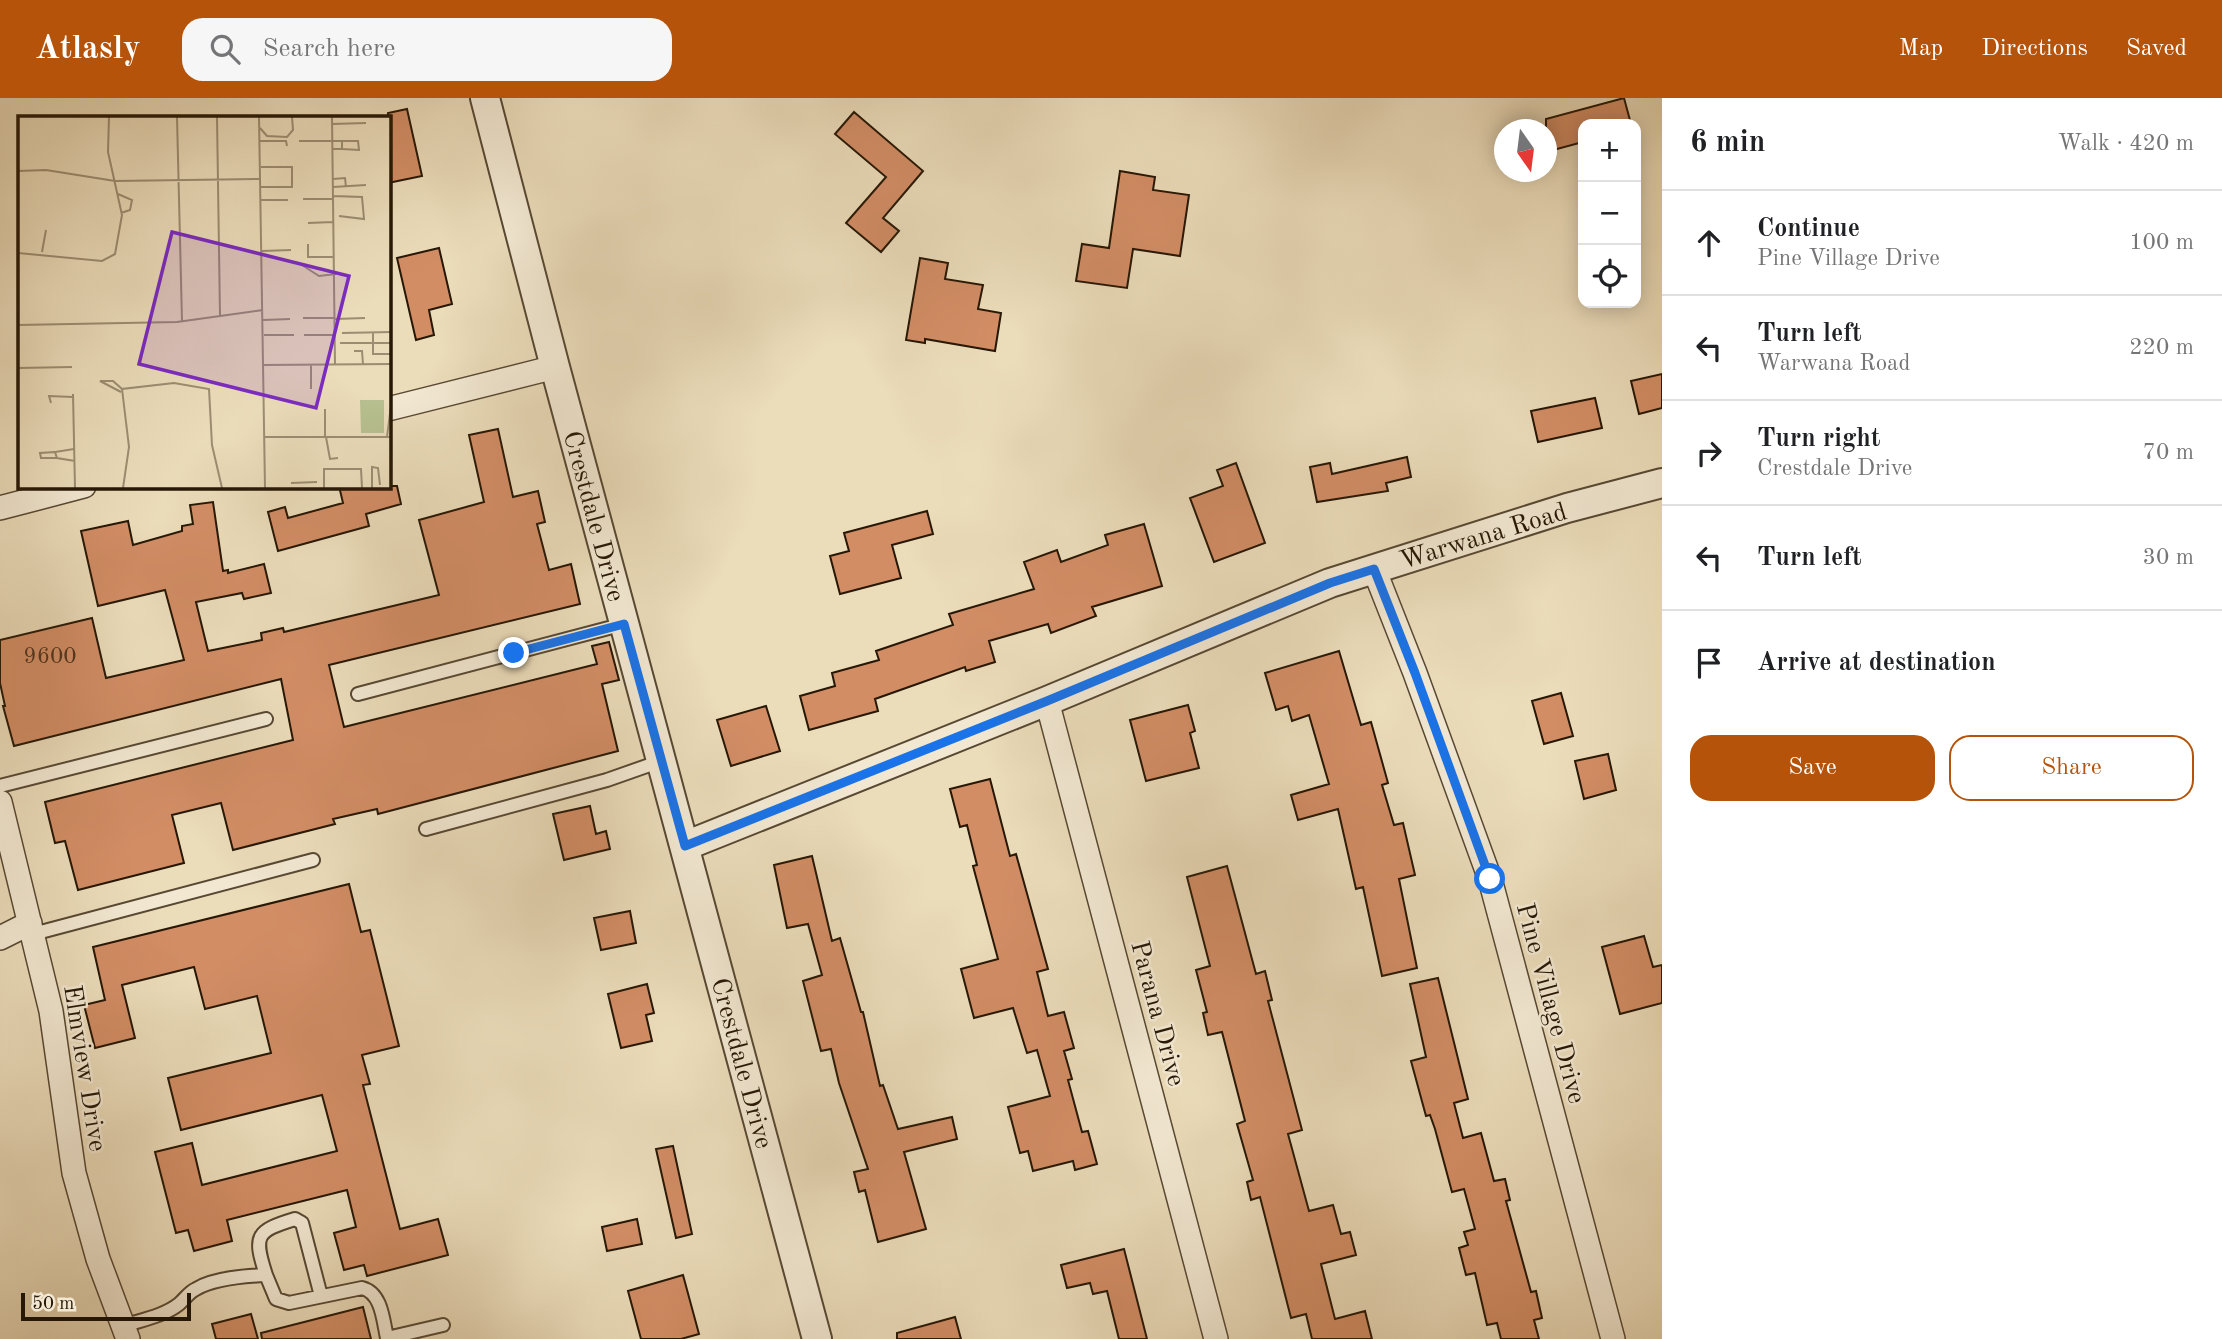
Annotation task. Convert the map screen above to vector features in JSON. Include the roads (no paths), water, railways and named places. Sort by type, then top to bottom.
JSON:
[{"type":"street","name":"Crestdale Drive","points":[[485,98],[817,1339]]},
{"type":"street","points":[[390,408],[555,367]]},
{"type":"street","name":"Warwana Road","points":[[685,846],[1047,701],[1330,583],[1567,508],[1662,483]]},
{"type":"street","points":[[0,508],[76,488]]},
{"type":"street","name":"Pine Village Drive","points":[[1374,569],[1490,879],[1614,1339]]},
{"type":"street","name":"Parana Drive","points":[[1047,701],[1216,1339]]},
{"type":"street","name":"Elmview Drive","points":[[0,802],[51,1011],[74,1174],[98,1259],[125,1332]]},
{"type":"street","points":[[0,939],[32,928]]},
{"type":"lane","points":[[358,694],[624,624]]},
{"type":"lane","points":[[0,786],[266,719]]},
{"type":"lane","points":[[426,829],[607,780],[661,761]]},
{"type":"lane","points":[[32,928],[313,860]]},
{"type":"lane","points":[[321,1296],[302,1223],[295,1219],[268,1227],[260,1238],[259,1254],[276,1299],[289,1303],[362,1288],[372,1290],[377,1299],[387,1338],[443,1325]]},
{"type":"lane","points":[[125,1332],[178,1305],[195,1289],[241,1276],[266,1275]]}]
